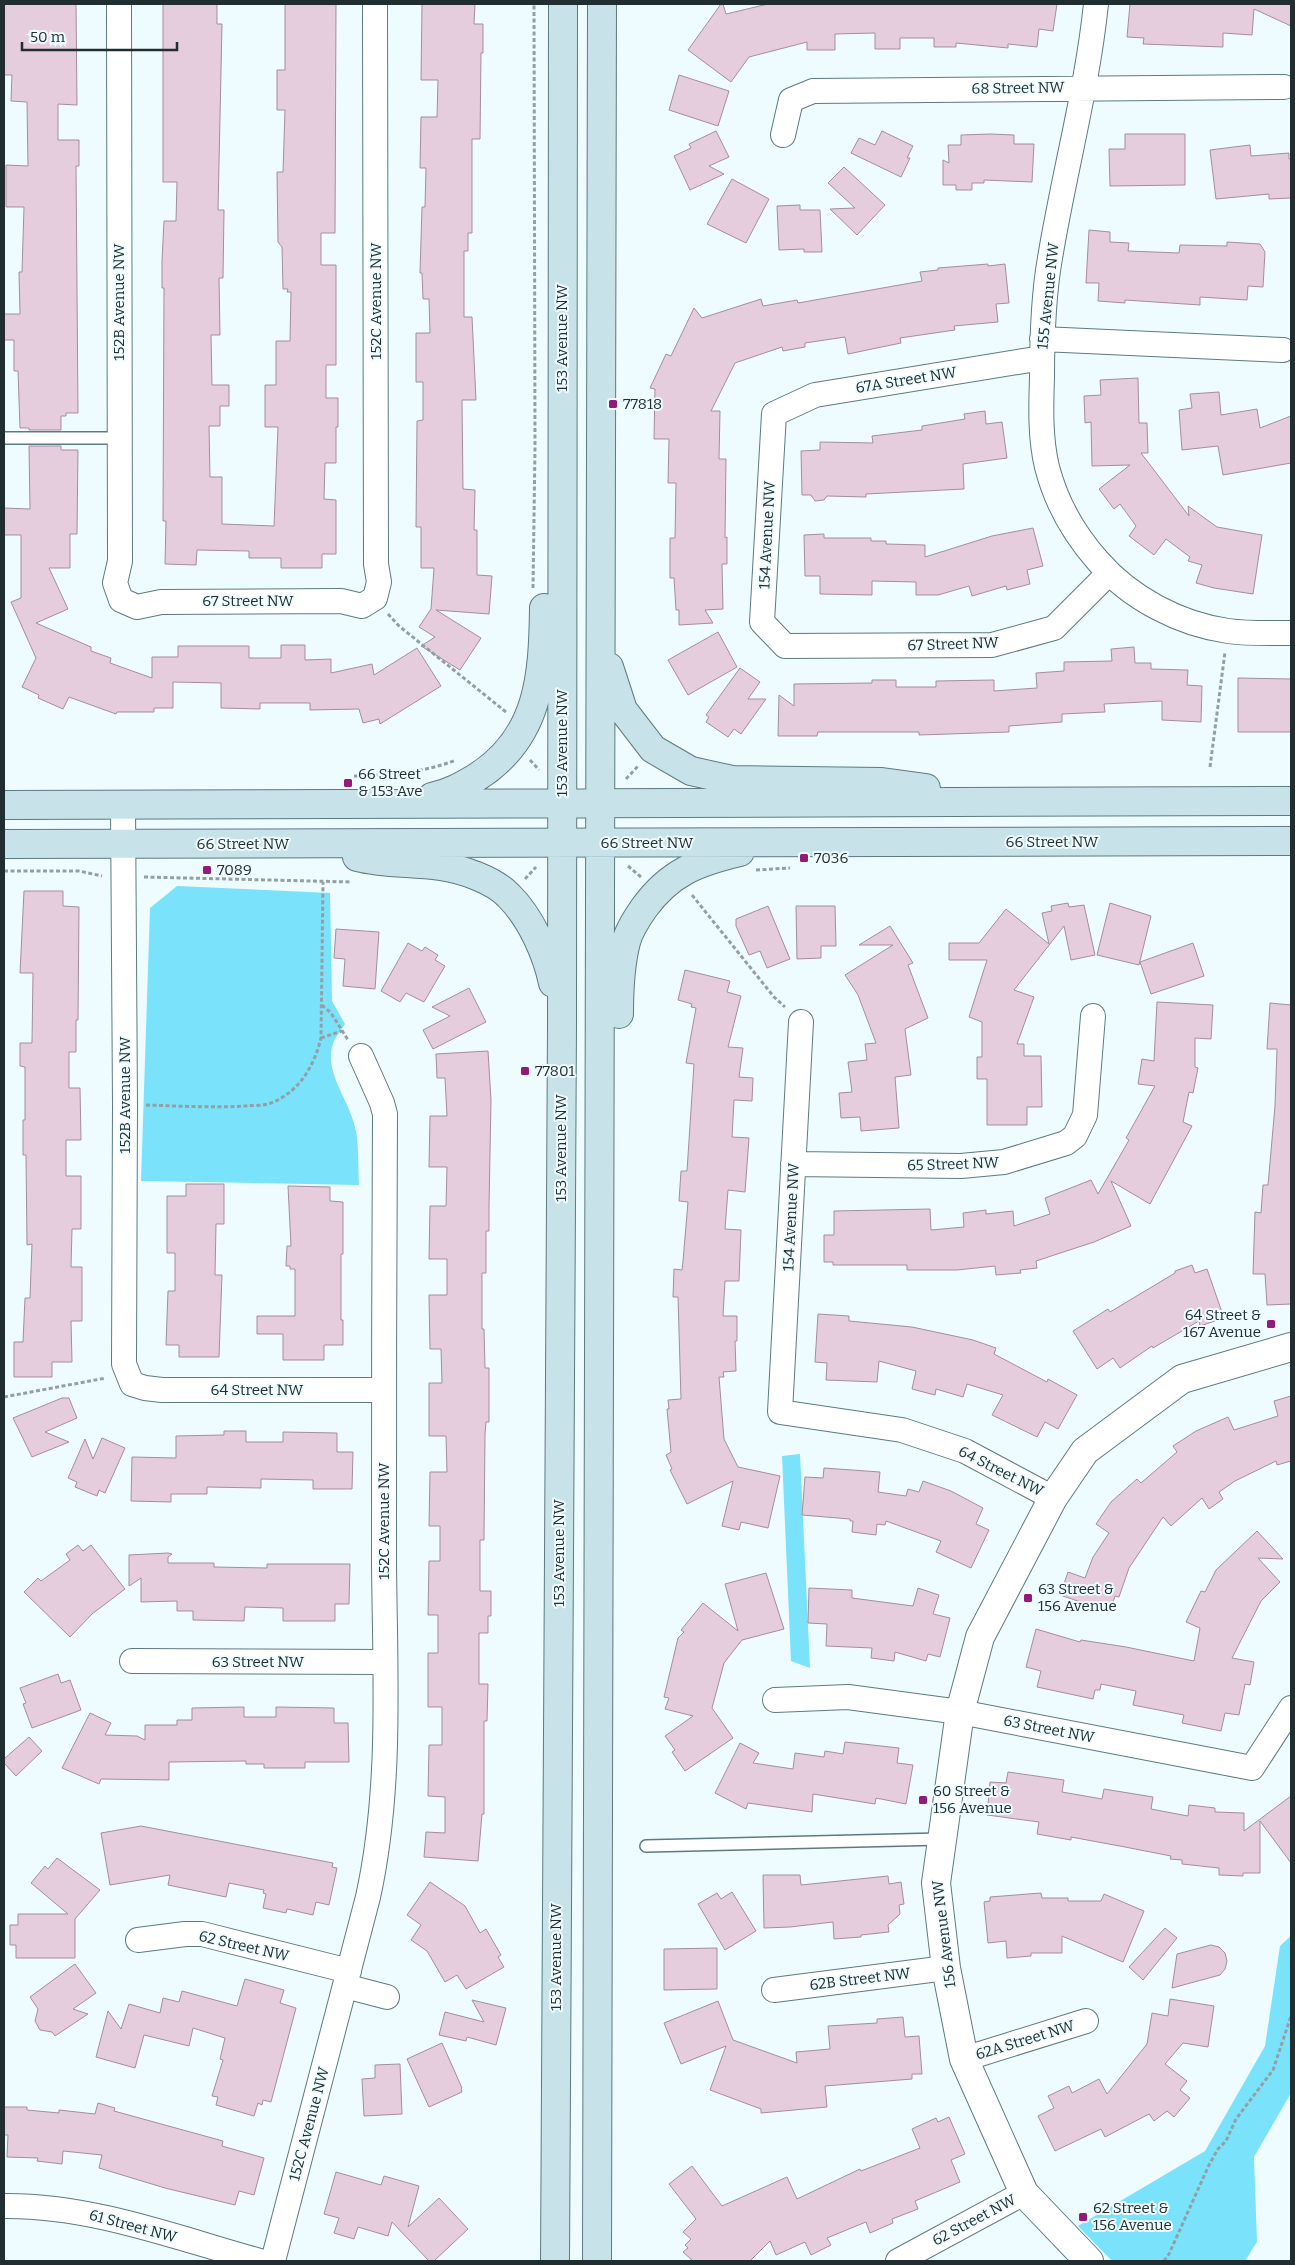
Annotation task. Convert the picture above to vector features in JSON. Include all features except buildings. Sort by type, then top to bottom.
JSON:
[{"type":"main road","name":"153 Avenue NW","points":[[554,2261],[562,1026],[563,4]]},
{"type":"main road","points":[[597,2261],[602,4]]},
{"type":"main road","points":[[407,804],[452,792],[488,770],[515,744],[528,722],[538,685],[544,642],[547,455],[562,388]]},
{"type":"main road","points":[[602,621],[609,668],[623,710],[653,749],[691,771],[732,780],[882,782],[1027,801]]},
{"type":"main road","points":[[4,804],[1291,801]]},
{"type":"main road","name":"66 Street NW","points":[[4,844],[1291,841]]},
{"type":"main road","points":[[300,843],[370,861],[449,868],[475,874],[509,895],[531,927],[549,960],[562,1026]]},
{"type":"main road","points":[[600,1290],[619,1155],[619,984],[626,940],[637,917],[657,890],[675,876],[708,860],[778,843]]},
{"type":"street","name":"152B Avenue NW","points":[[119,4],[120,561],[115,583],[121,600]]},
{"type":"street","name":"152C Avenue NW","points":[[375,4],[376,564],[380,582],[375,598]]},
{"type":"street","name":"155 Avenue NW","points":[[1096,4],[1084,88],[1050,259],[1042,349],[1042,442],[1047,468],[1056,494],[1069,521],[1086,548],[1109,573]]},
{"type":"street","name":"68 Street NW","points":[[783,136],[790,100],[813,91],[1284,87]]},
{"type":"street","name":"67A Street NW","points":[[774,414],[815,395],[1042,349],[1283,350]]},
{"type":"street","name":"154 Avenue NW","points":[[774,414],[762,622],[785,646]]},
{"type":"street","name":"67 Street NW","points":[[785,646],[992,645],[1054,628],[1109,573]]},
{"type":"street","points":[[1109,573],[1139,597],[1161,610],[1188,621],[1228,631],[1291,633]]},
{"type":"street","name":"67 Street NW","points":[[121,600],[137,606],[161,602],[340,601],[362,606],[375,598]]},
{"type":"street","name":"152B Avenue NW","points":[[123,805],[126,1105],[124,1364],[129,1379]]},
{"type":"street","name":"65 Street NW","points":[[793,1164],[961,1166],[1004,1162],[1066,1143],[1075,1136],[1085,1116],[1093,1016]]},
{"type":"street","name":"154 Avenue NW","points":[[780,1412],[801,1022]]},
{"type":"street","name":"152C Avenue NW","points":[[273,2261],[368,1897],[380,1836],[384,1781],[385,1662],[385,1114],[361,1056]]},
{"type":"street","name":"64 Street NW","points":[[780,1412],[902,1430],[965,1451],[1054,1498],[1085,1451],[1182,1379],[1291,1347]]},
{"type":"street","name":"64 Street NW","points":[[129,1379],[145,1388],[162,1390],[384,1390]]},
{"type":"street","name":"156 Avenue NW","points":[[1054,1498],[980,1637],[960,1712],[936,1883],[946,1968],[964,2059],[1024,2194],[1089,2261]]},
{"type":"street","name":"63 Street NW","points":[[132,1661],[385,1662]]},
{"type":"street","name":"63 Street NW","points":[[775,1700],[848,1697],[960,1712],[1252,1768],[1291,1708]]},
{"type":"street","name":"62 Street NW","points":[[138,1940],[185,1934],[202,1934],[347,1979]]},
{"type":"street","name":"62B Street NW","points":[[774,1990],[946,1968]]},
{"type":"street","points":[[347,1979],[387,1997]]},
{"type":"street","name":"62A Street NW","points":[[964,2059],[1086,2021]]},
{"type":"street","name":"62 Street NW","points":[[898,2261],[1024,2194]]},
{"type":"street","name":"61 Street NW","points":[[4,2206],[56,2208],[88,2213],[260,2261]]},
{"type":"lane","points":[[4,438],[120,438]]},
{"type":"lane","points":[[646,1846],[941,1839]]},
{"type":"path","points":[[534,4],[535,447]]},
{"type":"path","points":[[375,598],[399,626],[510,715]]},
{"type":"path","points":[[1210,767],[1228,631]]},
{"type":"path","points":[[528,758],[544,776]]},
{"type":"path","points":[[354,776],[383,775],[435,768],[458,759]]},
{"type":"path","points":[[524,880],[542,861]]},
{"type":"path","points":[[621,861],[642,878]]},
{"type":"path","points":[[749,871],[792,868]]},
{"type":"path","points":[[4,872],[79,872],[92,876]]},
{"type":"path","points":[[160,877],[353,882]]},
{"type":"path","points":[[126,1105],[236,1106],[267,1104],[297,1087],[313,1062],[320,1038],[323,882]]},
{"type":"path","points":[[698,888],[690,892],[774,997],[801,1022]]},
{"type":"path","points":[[322,1005],[331,1013],[342,1032],[361,1056]]},
{"type":"path","points":[[320,1038],[342,1032]]},
{"type":"path","points":[[4,1397],[129,1379]]},
{"type":"path","points":[[1164,2261],[1169,2254],[1208,2165],[1226,2141],[1236,2119],[1273,2070],[1291,2016]]},
{"type":"shaded area","points":[[177,886],[330,893],[332,1001],[345,1024],[333,1044],[331,1055],[335,1076],[356,1131],[359,1185],[141,1181],[150,908]]},
{"type":"shaded area","points":[[800,1454],[810,1668],[791,1661],[782,1456]]},
{"type":"shaded area","points":[[1291,1936],[1291,2093],[1254,2157],[1257,2242],[1245,2261],[1112,2261],[1078,2226],[1205,2151],[1265,2046],[1280,1946]]},
{"type":"place","name":"77818","points":[[613,404]]},
{"type":"place","name":"66 Street & 153 Ave","points":[[348,783]]},
{"type":"place","name":"7036","points":[[804,858]]},
{"type":"place","name":"7089","points":[[207,870]]},
{"type":"place","name":"77801","points":[[525,1071]]},
{"type":"place","name":"64 Street & 167 Avenue","points":[[1271,1324]]},
{"type":"place","name":"63 Street & 156 Avenue","points":[[1028,1598]]},
{"type":"place","name":"60 Street & 156 Avenue","points":[[923,1800]]},
{"type":"place","name":"62 Street & 156 Avenue","points":[[1083,2217]]}]
